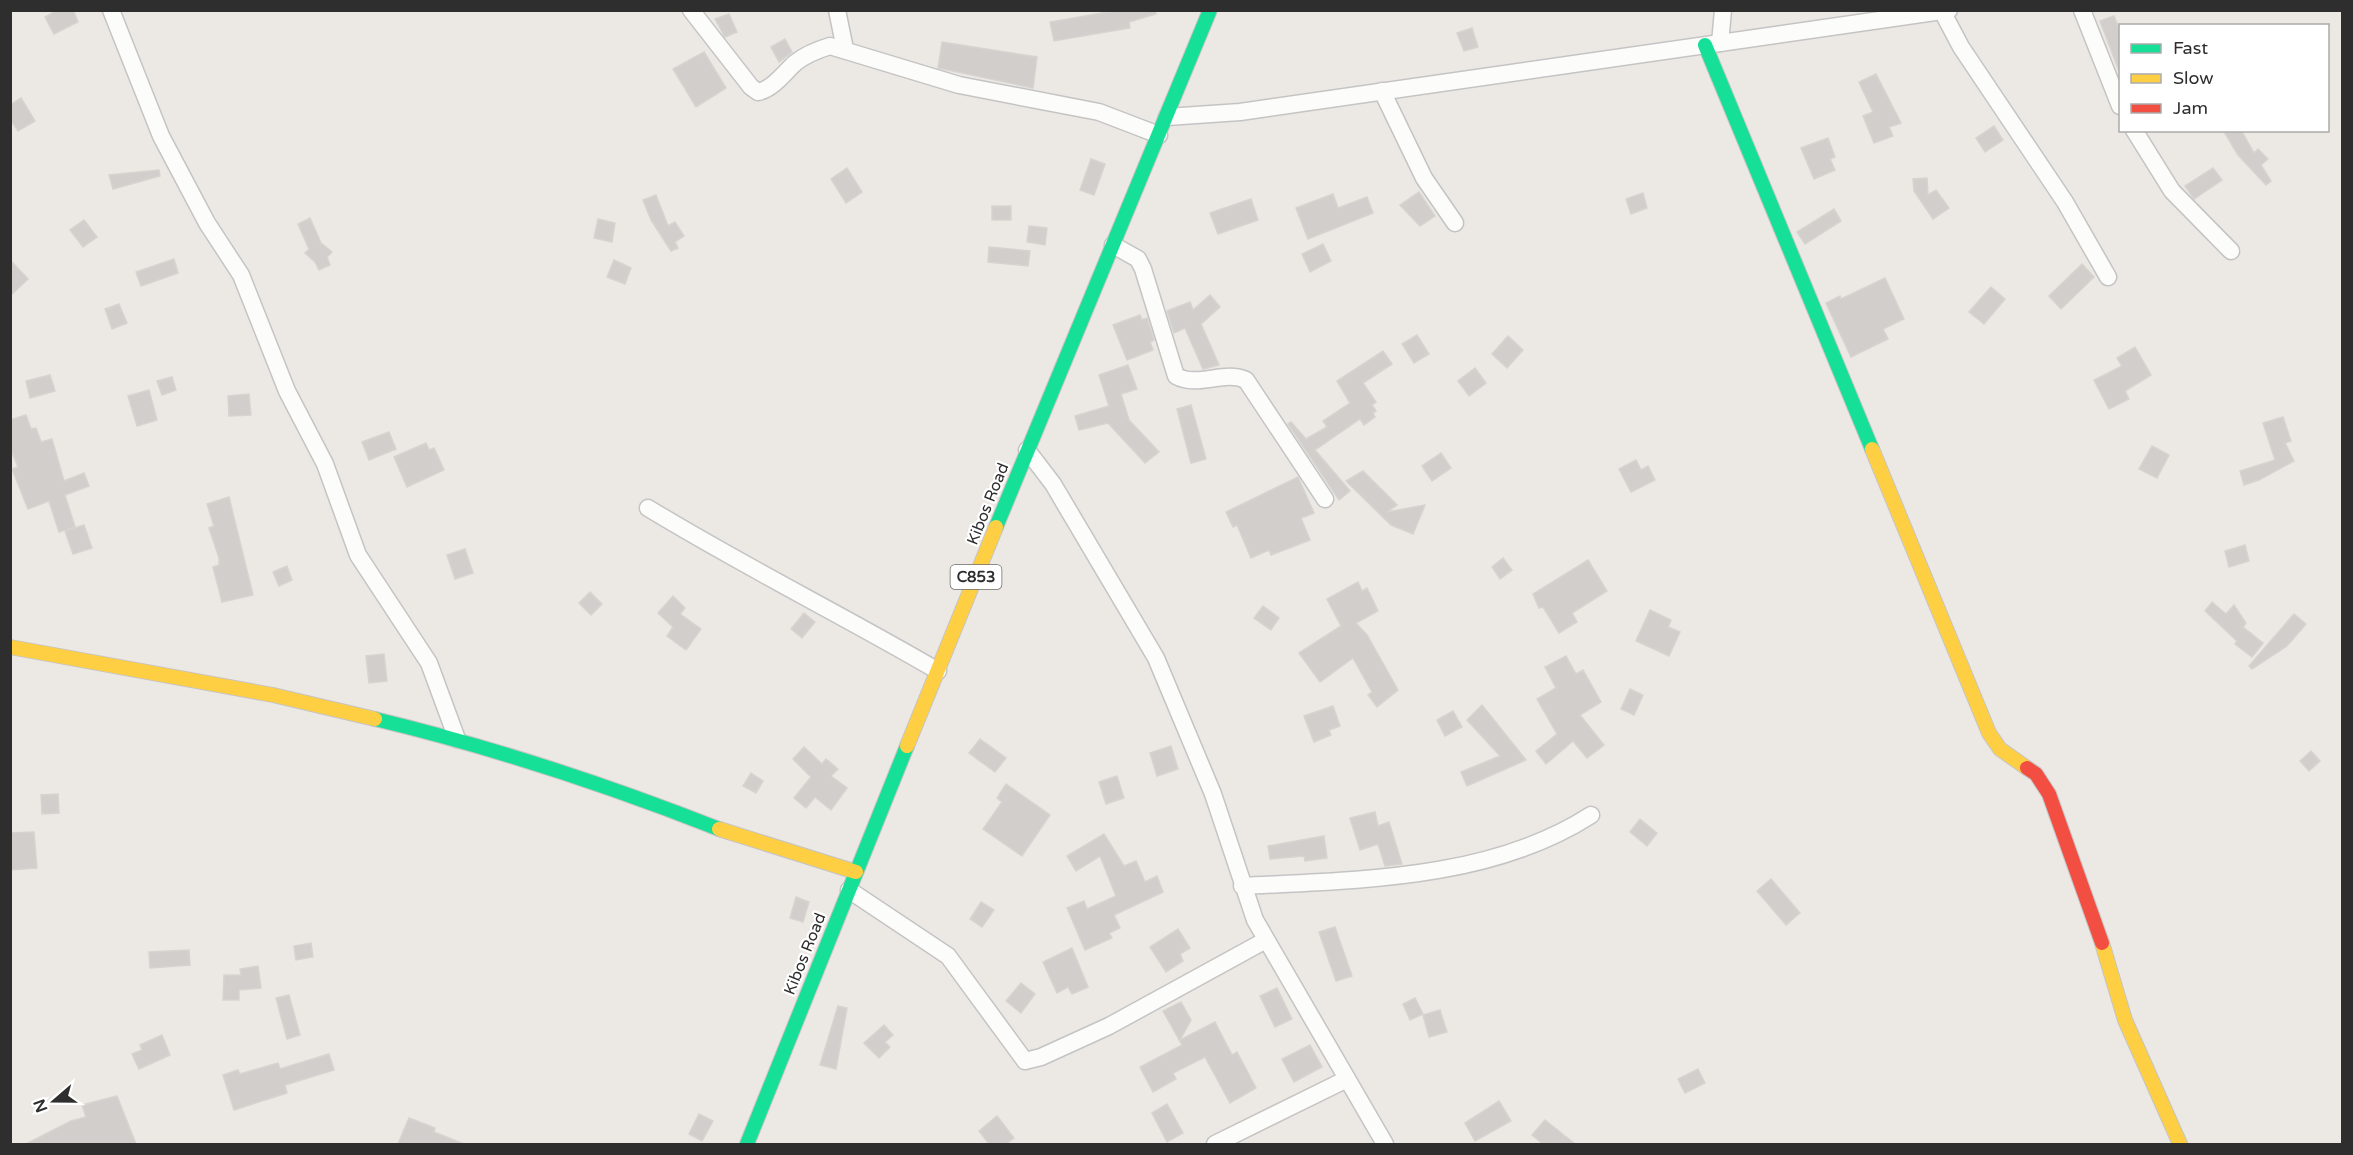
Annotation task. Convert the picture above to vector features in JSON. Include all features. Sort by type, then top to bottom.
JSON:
[{"type":"street","points":[[111,10],[161,136],[207,223],[241,275],[287,391],[325,464],[358,555],[429,663],[457,739]]},
{"type":"street","points":[[691,10],[740,75],[758,92],[766,91],[798,61],[814,50],[830,46],[959,85],[1099,112],[1160,135]]},
{"type":"street","points":[[837,10],[845,49]]},
{"type":"street","name":"Kibos Road","points":[[747,1144],[1027,450],[1160,135],[1210,10]]},
{"type":"street","points":[[1723,10],[1712,44],[1800,279],[1885,473],[1989,733],[2000,749],[2036,774],[2049,794],[2095,919],[2125,1020],[2180,1144]]},
{"type":"street","points":[[2082,10],[2119,101]]},
{"type":"street","points":[[1167,117],[1240,112],[1945,11],[1961,47],[2065,202],[2108,278]]},
{"type":"street","points":[[1382,91],[1424,178],[1455,223]]},
{"type":"street","points":[[2135,132],[2172,191],[2231,251]]},
{"type":"street","points":[[1113,245],[1138,259],[1143,269],[1176,376],[1198,381],[1234,377],[1246,380],[1325,499]]},
{"type":"street","points":[[1027,450],[1059,494],[1156,658],[1213,794],[1255,920],[1385,1144]]},
{"type":"street","points":[[648,508],[727,556],[844,616],[938,671]]},
{"type":"street","points":[[10,647],[273,695],[457,739],[663,807],[730,834],[796,851],[856,872]]},
{"type":"street","points":[[1242,886],[1402,877],[1500,856],[1560,834],[1591,814]]},
{"type":"street","points":[[849,890],[948,956],[1025,1061],[1041,1057],[1109,1026],[1266,940]]},
{"type":"street","points":[[1215,1144],[1347,1079]]},
{"type":"building","points":[[58,10],[73,10],[78,22],[54,34],[45,17]]},
{"type":"building","points":[[1119,10],[1155,10],[1156,14],[1129,22],[1130,28],[1054,41],[1050,22]]},
{"type":"building","points":[[729,14],[737,32],[725,37],[715,19]]},
{"type":"building","points":[[2114,16],[2119,28],[2119,71],[2100,21]]},
{"type":"building","points":[[1472,28],[1478,47],[1464,51],[1457,33]]},
{"type":"building","points":[[785,39],[792,52],[779,62],[771,47]]},
{"type":"building","points":[[942,42],[1037,57],[1033,88],[938,68]]},
{"type":"building","points":[[704,52],[726,88],[696,107],[673,69]]},
{"type":"building","points":[[1876,74],[1901,123],[1889,127],[1893,136],[1874,143],[1863,116],[1873,112],[1859,82]]},
{"type":"building","points":[[21,98],[35,121],[18,131],[10,119],[10,105]]},
{"type":"building","points":[[1994,126],[2003,140],[1985,152],[1976,138]]},
{"type":"building","points":[[2224,132],[2242,132],[2254,153],[2258,149],[2268,159],[2261,165],[2271,181],[2266,185],[2238,155]]},
{"type":"building","points":[[1828,138],[1835,157],[1830,159],[1835,170],[1814,179],[1801,148]]},
{"type":"building","points":[[1091,159],[1105,164],[1094,195],[1080,190]]},
{"type":"building","points":[[847,168],[862,192],[846,203],[831,179]]},
{"type":"building","points":[[2213,168],[2222,180],[2194,199],[2185,186]]},
{"type":"building","points":[[159,170],[160,176],[113,189],[109,175]]},
{"type":"building","points":[[1927,178],[1928,195],[1936,190],[1949,208],[1933,219],[1914,191],[1913,179]]},
{"type":"building","points":[[1419,192],[1435,216],[1420,226],[1400,205]]},
{"type":"building","points":[[1643,193],[1647,208],[1631,214],[1626,199]]},
{"type":"building","points":[[1333,194],[1338,208],[1367,197],[1373,213],[1308,239],[1296,208]]},
{"type":"building","points":[[656,195],[668,226],[675,222],[684,236],[675,242],[678,248],[671,251],[651,220],[643,200]]},
{"type":"building","points":[[1251,199],[1258,220],[1218,234],[1210,213]]},
{"type":"building","points":[[992,206],[1011,206],[1011,220],[992,220]]},
{"type":"building","points":[[1834,209],[1841,221],[1805,244],[1797,232]]},
{"type":"building","points":[[310,218],[321,243],[332,252],[327,257],[330,265],[319,270],[315,262],[305,253],[309,249],[298,224]]},
{"type":"building","points":[[598,219],[615,223],[612,242],[594,238]]},
{"type":"building","points":[[84,220],[97,237],[83,247],[70,230]]},
{"type":"building","points":[[1029,226],[1047,228],[1045,245],[1027,242]]},
{"type":"building","points":[[1323,244],[1331,261],[1310,272],[1302,254]]},
{"type":"building","points":[[989,247],[1030,251],[1028,266],[988,262]]},
{"type":"building","points":[[174,259],[178,273],[141,286],[136,272]]},
{"type":"building","points":[[10,260],[28,279],[10,296]]},
{"type":"building","points":[[614,260],[631,268],[625,284],[607,277]]},
{"type":"building","points":[[2082,264],[2094,277],[2061,309],[2049,296]]},
{"type":"building","points":[[1885,278],[1904,319],[1883,329],[1888,339],[1851,357],[1826,303],[1840,296],[1841,299]]},
{"type":"building","points":[[1991,287],[2005,299],[1984,324],[1969,312]]},
{"type":"building","points":[[1210,295],[1220,307],[1201,324],[1219,365],[1203,369],[1185,328],[1174,333],[1167,311],[1190,302],[1193,310]]},
{"type":"building","points":[[119,304],[127,323],[112,329],[105,309]]},
{"type":"building","points":[[1140,315],[1142,320],[1147,318],[1154,340],[1150,342],[1153,350],[1127,360],[1113,325]]},
{"type":"building","points":[[1417,335],[1429,354],[1414,363],[1402,344]]},
{"type":"building","points":[[1508,336],[1523,350],[1507,368],[1492,354]]},
{"type":"building","points":[[2135,347],[2151,375],[2125,391],[2129,399],[2109,409],[2094,380],[2122,366],[2117,358]]},
{"type":"building","points":[[1383,351],[1392,364],[1363,383],[1376,402],[1372,405],[1376,411],[1373,413],[1375,417],[1364,425],[1360,419],[1315,450],[1350,491],[1339,500],[1288,424],[1291,422],[1306,439],[1327,427],[1323,421],[1350,403],[1337,381]]},
{"type":"building","points":[[1128,365],[1137,389],[1121,394],[1129,420],[1159,452],[1145,463],[1108,423],[1079,430],[1075,416],[1109,406],[1099,375]]},
{"type":"building","points":[[1475,368],[1486,383],[1469,396],[1458,381]]},
{"type":"building","points":[[50,375],[55,391],[30,398],[26,381]]},
{"type":"building","points":[[172,377],[176,390],[162,395],[157,381]]},
{"type":"building","points":[[149,390],[157,420],[137,426],[128,396]]},
{"type":"building","points":[[249,394],[251,415],[229,416],[228,396]]},
{"type":"building","points":[[1191,405],[1206,459],[1191,463],[1177,409]]},
{"type":"building","points":[[26,415],[31,429],[36,428],[41,442],[52,439],[64,481],[84,473],[89,486],[65,495],[75,527],[59,532],[49,501],[28,509],[12,469],[18,467],[10,447],[10,420]]},
{"type":"building","points":[[2283,417],[2291,441],[2285,443],[2294,461],[2259,480],[2244,485],[2240,471],[2275,460],[2263,423]]},
{"type":"building","points":[[389,432],[396,449],[369,460],[362,442]]},
{"type":"building","points":[[426,443],[429,450],[434,448],[444,470],[407,487],[394,457]]},
{"type":"building","points":[[2152,446],[2169,455],[2157,478],[2139,469]]},
{"type":"building","points":[[1441,453],[1451,468],[1432,481],[1422,466]]},
{"type":"building","points":[[1636,460],[1641,470],[1648,466],[1655,480],[1631,492],[1619,469]]},
{"type":"building","points":[[1363,471],[1397,505],[1387,512],[1425,505],[1413,534],[1391,525],[1346,481]]},
{"type":"building","points":[[1298,477],[1314,513],[1301,518],[1310,540],[1271,555],[1269,550],[1251,558],[1237,525],[1233,527],[1226,512]]},
{"type":"building","points":[[229,497],[253,595],[222,602],[213,567],[219,565],[219,558],[209,528],[214,526],[207,504]]},
{"type":"building","points":[[84,525],[92,548],[73,554],[65,531]]},
{"type":"building","points":[[2245,545],[2249,561],[2229,567],[2225,551]]},
{"type":"building","points":[[465,549],[473,573],[455,579],[447,555]]},
{"type":"building","points":[[1503,558],[1512,570],[1500,579],[1492,567]]},
{"type":"building","points":[[1588,560],[1607,591],[1572,613],[1577,622],[1559,633],[1543,607],[1539,608],[1533,594]]},
{"type":"building","points":[[287,566],[292,580],[279,586],[273,572]]},
{"type":"building","points":[[1358,582],[1362,591],[1367,588],[1378,611],[1356,623],[1367,635],[1398,690],[1377,707],[1368,695],[1372,692],[1353,658],[1320,682],[1299,653],[1341,626],[1327,599]]},
{"type":"building","points":[[590,592],[602,604],[591,615],[579,603]]},
{"type":"building","points":[[673,596],[685,608],[680,614],[701,629],[686,650],[667,636],[673,627],[658,613]]},
{"type":"building","points":[[2212,602],[2226,614],[2234,605],[2246,623],[2243,627],[2263,643],[2252,657],[2235,644],[2237,641],[2205,611]]},
{"type":"building","points":[[1263,606],[1279,618],[1271,630],[1254,618]]},
{"type":"building","points":[[1650,610],[1671,620],[1668,627],[1680,632],[1669,656],[1636,641]]},
{"type":"building","points":[[804,613],[815,622],[802,638],[791,629]]},
{"type":"building","points":[[2294,614],[2306,624],[2287,646],[2252,669],[2249,666]]},
{"type":"building","points":[[384,654],[387,681],[369,683],[366,656]]},
{"type":"building","points":[[1566,656],[1576,674],[1583,670],[1601,702],[1580,715],[1604,745],[1587,758],[1573,741],[1546,764],[1536,751],[1557,734],[1537,699],[1556,688],[1545,667]]},
{"type":"building","points":[[1630,689],[1643,695],[1634,715],[1621,709]]},
{"type":"building","points":[[1482,705],[1526,760],[1467,786],[1461,772],[1500,756],[1467,720]]},
{"type":"building","points":[[1333,706],[1340,726],[1329,730],[1331,735],[1314,742],[1304,716]]},
{"type":"building","points":[[1453,711],[1462,727],[1445,736],[1437,720]]},
{"type":"building","points":[[980,739],[1006,758],[995,772],[969,753]]},
{"type":"building","points":[[1171,746],[1178,769],[1157,776],[1150,753]]},
{"type":"building","points":[[804,747],[822,764],[826,759],[838,769],[831,776],[847,788],[831,810],[815,797],[806,808],[794,798],[811,777],[793,759]]},
{"type":"building","points":[[2311,751],[2320,761],[2309,771],[2300,761]]},
{"type":"building","points":[[751,773],[763,781],[756,793],[743,786]]},
{"type":"building","points":[[1117,776],[1124,798],[1106,804],[1099,782]]},
{"type":"building","points":[[1006,784],[1050,815],[1022,856],[983,829],[1002,802],[997,798]]},
{"type":"building","points":[[58,794],[59,813],[42,814],[41,795]]},
{"type":"building","points":[[1375,812],[1378,826],[1389,822],[1402,864],[1385,866],[1378,844],[1360,850],[1350,818]]},
{"type":"building","points":[[1640,819],[1657,833],[1647,846],[1630,832]]},
{"type":"building","points":[[34,832],[37,868],[10,870],[10,833]]},
{"type":"building","points":[[1104,834],[1124,866],[1136,861],[1145,882],[1157,876],[1163,892],[1114,915],[1120,928],[1109,933],[1112,938],[1085,950],[1067,908],[1084,901],[1087,909],[1116,896],[1100,856],[1076,871],[1067,856]]},
{"type":"building","points":[[1324,836],[1327,858],[1305,861],[1304,856],[1270,859],[1268,846]]},
{"type":"building","points":[[1771,879],[1800,913],[1786,925],[1757,891]]},
{"type":"building","points":[[796,897],[809,902],[803,922],[790,918]]},
{"type":"building","points":[[981,902],[994,910],[982,927],[970,919]]},
{"type":"building","points":[[1335,927],[1352,976],[1336,981],[1319,932]]},
{"type":"building","points":[[1178,929],[1190,948],[1180,954],[1183,961],[1166,972],[1150,947]]},
{"type":"building","points":[[311,943],[313,957],[296,960],[294,946]]},
{"type":"building","points":[[1072,948],[1088,987],[1072,994],[1068,987],[1057,993],[1043,962]]},
{"type":"building","points":[[189,950],[190,965],[150,968],[149,952]]},
{"type":"building","points":[[258,966],[261,988],[239,990],[239,1000],[223,1000],[224,975],[241,975],[240,969]]},
{"type":"building","points":[[1021,983],[1035,994],[1021,1013],[1006,1001]]},
{"type":"building","points":[[1277,988],[1292,1019],[1275,1027],[1260,996]]},
{"type":"building","points":[[289,995],[300,1035],[287,1039],[276,998]]},
{"type":"building","points":[[1415,998],[1423,1014],[1410,1020],[1403,1004]]},
{"type":"building","points":[[1181,1002],[1191,1020],[1180,1040],[1215,1022],[1232,1055],[1237,1052],[1256,1088],[1230,1103],[1205,1057],[1173,1073],[1176,1079],[1153,1092],[1140,1067],[1182,1045],[1163,1011]]},
{"type":"building","points":[[838,1006],[847,1008],[836,1069],[820,1065]]},
{"type":"building","points":[[1440,1010],[1447,1032],[1429,1037],[1423,1015]]},
{"type":"building","points":[[884,1025],[893,1035],[885,1042],[890,1047],[879,1058],[864,1043]]},
{"type":"building","points":[[162,1035],[170,1055],[139,1069],[132,1054],[142,1050],[140,1045]]},
{"type":"building","points":[[1310,1045],[1322,1067],[1294,1082],[1282,1059]]},
{"type":"building","points":[[329,1054],[334,1070],[285,1085],[287,1093],[234,1110],[223,1075],[238,1070],[240,1074],[278,1063],[280,1069]]},
{"type":"building","points":[[1698,1069],[1705,1083],[1685,1093],[1678,1079]]},
{"type":"building","points":[[117,1096],[136,1144],[26,1144],[71,1121],[86,1117],[82,1105]]},
{"type":"building","points":[[1499,1101],[1511,1121],[1475,1141],[1465,1123]]},
{"type":"building","points":[[1167,1104],[1183,1133],[1167,1142],[1152,1113]]},
{"type":"building","points":[[699,1114],[713,1121],[702,1141],[689,1134]]},
{"type":"building","points":[[997,1116],[1014,1138],[1006,1144],[989,1144],[979,1131]]},
{"type":"building","points":[[409,1118],[435,1128],[434,1132],[464,1144],[398,1144]]},
{"type":"building","points":[[1545,1120],[1575,1144],[1543,1144],[1532,1135]]},
{"type":"traffic: fast","points":[[996,527],[1210,10]]},
{"type":"traffic: fast","points":[[1705,45],[1872,449]]},
{"type":"traffic: fast","points":[[375,719],[549,768],[719,829]]},
{"type":"traffic: fast","points":[[747,1144],[907,746]]},
{"type":"traffic: slow","points":[[1872,449],[1989,733],[2000,749],[2027,768]]},
{"type":"traffic: slow","points":[[907,746],[996,527]]},
{"type":"traffic: slow","points":[[10,647],[273,695],[375,719]]},
{"type":"traffic: slow","points":[[719,829],[856,872]]},
{"type":"traffic: slow","points":[[2102,943],[2125,1020],[2180,1144]]},
{"type":"traffic: jam","points":[[2027,768],[2036,774],[2049,794],[2102,943]]}]
